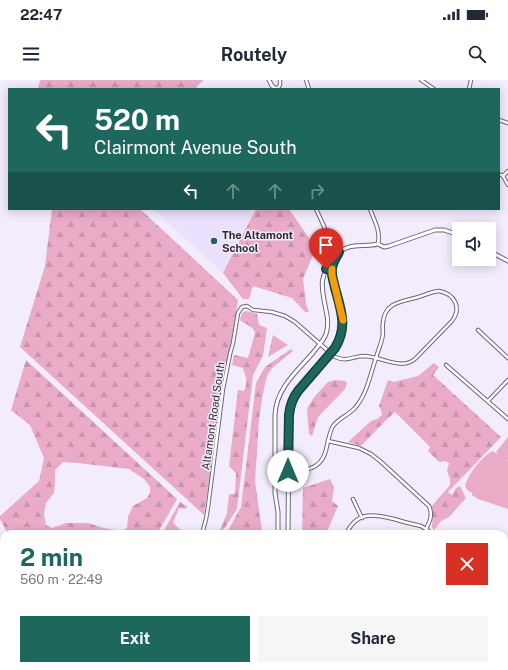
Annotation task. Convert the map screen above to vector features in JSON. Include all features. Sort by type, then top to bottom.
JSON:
[{"type":"street","points":[[269,80],[275,88],[278,88],[280,85],[280,80]]},
{"type":"street","points":[[421,80],[433,88]]},
{"type":"street","points":[[503,176],[508,171]]},
{"type":"street","points":[[500,174],[503,176],[508,185]]},
{"type":"street","points":[[316,210],[334,248],[339,252]]},
{"type":"street","points":[[370,210],[378,229],[380,239],[378,244]]},
{"type":"street","points":[[278,530],[274,471],[275,406],[286,384],[320,345],[327,333],[328,323],[321,284],[326,269],[339,252],[354,245],[378,244],[384,247],[435,230],[444,230],[452,233]]},
{"type":"street","points":[[288,530],[290,406],[298,391],[330,353],[339,340],[342,332],[342,315],[332,272],[333,264],[339,252]]},
{"type":"street","points":[[496,255],[508,261]]},
{"type":"street","points":[[274,471],[306,470],[316,466],[321,461],[324,456],[330,431],[334,424],[352,411],[366,390],[376,358],[383,334],[383,319],[391,306],[399,302],[433,292],[445,293],[452,297],[456,304],[456,314],[454,319],[414,360],[408,363],[402,364],[376,358],[362,356],[341,360],[334,357],[320,345]]},
{"type":"street","name":"Altamont Road South","points":[[203,530],[207,514],[224,389],[230,354],[234,343],[238,313],[242,307],[247,306],[253,310],[272,312],[285,316],[295,322],[320,345]]},
{"type":"street","points":[[478,330],[508,358]]},
{"type":"street","points":[[446,365],[508,419]]},
{"type":"street","points":[[488,401],[508,380]]},
{"type":"street","points":[[328,441],[359,448],[371,454],[429,506],[431,511],[430,520],[426,529],[372,515],[353,523],[348,530]]},
{"type":"street","points":[[352,499],[362,518]]},
{"type":"shaded area","name":"The Altamont School","points":[[154,210],[255,210],[223,273]]},
{"type":"green space","points":[[40,80],[204,80],[196,87],[197,88],[38,88]]},
{"type":"green space","points":[[52,210],[141,210],[238,300],[204,515],[20,347],[45,266]]},
{"type":"green space","points":[[255,210],[290,210],[316,248],[303,279],[306,304],[309,312],[305,312],[292,298],[253,286],[249,299],[243,299],[223,273]]},
{"type":"green space","points":[[246,311],[257,314],[259,325],[267,328],[263,356],[253,375],[237,509],[224,529],[220,530],[227,513],[229,494],[235,494],[236,473],[229,466],[238,390],[244,391],[246,382],[243,368],[232,365],[234,355],[248,358],[255,333],[251,327],[240,320],[242,313]]},
{"type":"green space","points":[[273,335],[288,345],[268,357]]},
{"type":"green space","points":[[291,349],[293,351],[272,368],[267,376],[263,393],[259,420],[255,481],[262,530],[228,530],[241,507],[256,383],[265,367]]},
{"type":"green space","points":[[26,360],[177,499],[159,530],[123,530],[127,528],[128,517],[133,506],[147,498],[150,493],[150,487],[144,479],[129,469],[63,462],[55,470],[54,493],[46,503],[44,514],[46,525],[52,528],[66,523],[88,523],[115,530],[6,530],[0,516],[39,481],[44,458],[30,425],[11,410]]},
{"type":"green space","points":[[434,363],[439,367],[433,375],[501,437],[448,492],[452,495],[456,488],[460,486],[466,498],[449,517],[441,521],[434,530],[432,527],[433,511],[431,507],[450,485],[450,479],[447,471],[449,463],[445,461],[439,462],[428,451],[430,447],[395,412],[361,446],[348,442],[371,421],[382,415],[379,406],[388,380],[394,382],[418,376]]},
{"type":"green space","points":[[335,380],[345,381],[347,383],[345,389],[318,417],[312,436],[309,434],[308,407],[315,396],[328,382]]},
{"type":"green space","points":[[508,437],[508,509],[478,499],[467,490],[465,485],[483,458],[492,451],[499,455],[496,452]]},
{"type":"green space","points":[[330,479],[334,488],[332,501],[338,506],[328,530],[302,530],[303,488]]},
{"type":"green space","points":[[180,502],[188,507],[184,509],[179,508],[173,523],[181,530],[164,530]]},
{"type":"slow traffic","points":[[332,269],[332,275],[343,320]]},
{"type":"place","name":"The Altamont School","points":[[214,241]]},
{"type":"route","points":[[288,471],[289,415],[293,398],[335,348],[342,332],[342,315],[332,272],[333,264],[339,252],[326,269]]}]
